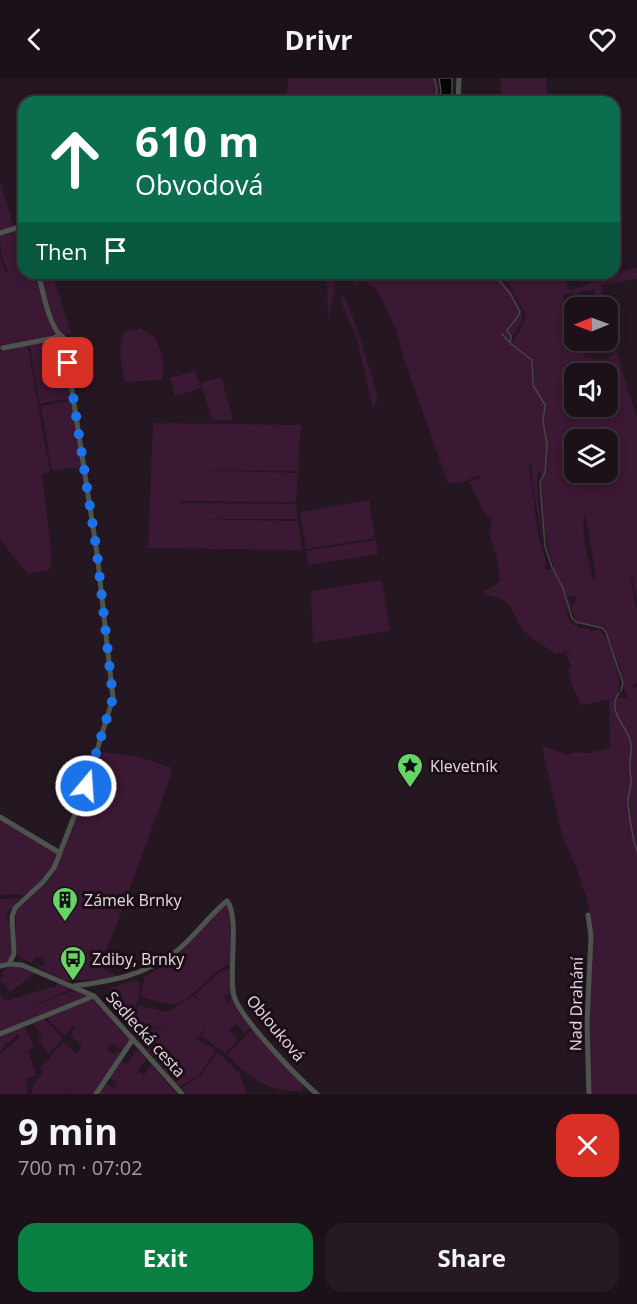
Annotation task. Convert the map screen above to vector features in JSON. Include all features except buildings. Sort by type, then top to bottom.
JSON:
[{"type":"street","points":[[458,96],[459,78]]},
{"type":"street","points":[[0,233],[18,227]]},
{"type":"street","points":[[9,964],[14,954],[12,917],[15,909],[50,873],[60,852],[86,786],[113,698],[97,553],[63,337],[58,335],[53,325],[40,279]]},
{"type":"street","points":[[3,348],[54,338],[58,335]]},
{"type":"street","points":[[0,817],[60,852]]},
{"type":"street","name":"Oblouková","points":[[74,987],[102,983],[145,970],[174,952],[227,901],[232,911],[232,971],[235,999],[246,1018],[317,1094]]},
{"type":"street","name":"Nad Drahání","points":[[588,915],[591,936],[587,1023],[589,1094]]},
{"type":"street","points":[[14,954],[22,965]]},
{"type":"street","points":[[0,966],[22,965]]},
{"type":"street","name":"Sedlecká cesta","points":[[22,965],[94,996],[182,1094]]},
{"type":"street","points":[[0,1034],[94,996]]},
{"type":"street","points":[[96,1094],[133,1039]]},
{"type":"shaded area","points":[[289,78],[436,78],[439,93],[438,96],[286,96]]},
{"type":"shaded area","points":[[439,78],[452,78],[452,96],[441,96]]},
{"type":"shaded area","points":[[500,78],[546,78],[547,96],[502,96]]},
{"type":"shaded area","points":[[0,181],[14,228],[0,232]]},
{"type":"shaded area","points":[[18,230],[18,279],[38,279],[54,333],[52,337],[0,348],[0,256],[5,272],[8,271],[1,253],[0,235]]},
{"type":"shaded area","points":[[637,268],[637,279],[601,285],[603,297],[596,297],[594,290],[580,292],[575,296],[573,293],[564,295],[563,300],[564,351],[582,351],[585,357],[603,361],[613,355],[612,351],[617,351],[637,417],[637,602],[632,576],[631,579],[637,611],[637,683],[633,684],[634,688],[637,687],[637,1094],[590,1094],[588,1027],[592,937],[588,903],[577,869],[562,835],[542,747],[567,755],[574,752],[588,753],[610,748],[609,700],[581,705],[572,686],[568,669],[571,668],[566,653],[572,649],[556,654],[524,631],[507,603],[484,595],[485,591],[500,580],[490,536],[492,516],[487,517],[469,482],[480,478],[480,475],[466,481],[446,484],[448,483],[396,330],[378,291],[361,279],[502,279],[521,309],[522,320],[511,337],[513,342],[526,315],[508,283],[504,279],[566,279],[569,290],[598,279],[620,279],[620,272]],"holes":[[[532,464],[532,483],[543,545],[537,483],[541,471],[540,495],[543,520],[554,567],[546,570],[544,566],[547,565],[538,534],[529,465]],[[585,513],[596,577],[593,581],[586,547]],[[560,581],[568,597],[575,596],[576,602],[571,607],[576,622],[602,627],[606,630],[620,667],[628,698],[617,698],[619,683],[615,663],[617,662],[609,641],[600,630],[590,632],[590,629],[571,622],[566,609],[571,606]]]},
{"type":"shaded area","points":[[41,279],[54,279],[71,333],[64,335],[56,330]]},
{"type":"shaded area","points":[[327,279],[334,279],[335,286],[328,320]]},
{"type":"shaded area","points":[[352,279],[361,279],[354,287]]},
{"type":"shaded area","points":[[343,293],[355,323],[378,399],[373,410],[358,342],[341,301]]},
{"type":"shaded area","points":[[140,328],[153,336],[158,344],[162,354],[162,380],[125,382],[120,356],[122,337],[125,332]]},
{"type":"shaded area","points":[[62,338],[70,398],[40,404],[29,343]]},
{"type":"shaded area","points":[[27,343],[50,472],[42,474],[52,559],[49,570],[28,574],[0,540],[0,350]]},
{"type":"shaded area","points":[[195,371],[201,388],[175,396],[170,378]]},
{"type":"shaded area","points":[[221,377],[233,420],[213,420],[201,383]]},
{"type":"shaded area","points":[[71,401],[81,467],[52,471],[41,406]]},
{"type":"shaded area","points":[[153,423],[301,425],[298,471],[190,470],[298,473],[296,502],[179,501],[180,503],[296,504],[298,519],[194,519],[298,521],[302,550],[148,548]]},
{"type":"shaded area","points":[[369,500],[375,538],[306,549],[300,512]]},
{"type":"shaded area","points":[[376,540],[378,554],[309,565],[306,551]]},
{"type":"shaded area","points":[[382,580],[390,631],[313,643],[311,591]]},
{"type":"shaded area","points":[[102,752],[139,757],[170,767],[172,773],[103,958],[105,969],[118,975],[105,980],[63,980],[36,966],[44,967],[43,957],[35,957],[31,963],[19,957],[16,948],[16,911],[54,875]]},
{"type":"shaded area","points":[[0,820],[55,852],[55,859],[49,871],[23,896],[19,894],[0,895],[0,859],[2,858],[0,857]]},
{"type":"shaded area","points":[[20,898],[6,914],[10,926],[11,957],[6,962],[0,963],[0,899]]},
{"type":"shaded area","points":[[226,903],[230,907],[231,964],[216,972],[188,998],[180,1002],[165,1004],[141,996],[144,977],[174,959],[177,961],[179,959],[177,956]]},
{"type":"shaded area","points":[[21,966],[34,974],[10,992],[0,980],[3,975],[1,973],[8,967]]},
{"type":"shaded area","points":[[230,969],[232,994],[224,995],[228,1003],[231,1002],[230,997],[232,997],[235,1005],[252,1025],[245,1033],[236,1024],[229,1030],[238,1040],[225,1053],[201,1036],[206,1025],[198,1039],[134,1021],[138,1005],[167,1012],[194,996],[205,1007],[195,995],[220,972]]},
{"type":"shaded area","points":[[136,980],[140,983],[139,996],[132,1018],[126,1021],[106,999],[110,988]]},
{"type":"shaded area","points":[[58,983],[72,989],[7,1017],[74,990],[89,996],[0,1032],[0,994],[6,1001],[54,988]]},
{"type":"shaded area","points":[[92,999],[120,1029],[118,1032],[122,1030],[129,1039],[123,1051],[111,1043],[106,1049],[114,1055],[118,1050],[122,1053],[94,1094],[70,1094],[58,1085],[68,1094],[31,1094],[34,1084],[43,1072],[40,1069],[63,1042],[77,1054],[82,1047],[70,1035],[74,1025],[65,1036],[47,1018]]},
{"type":"shaded area","points":[[44,1019],[62,1037],[49,1054],[38,1039],[42,1035],[33,1024]]},
{"type":"shaded area","points":[[132,1023],[186,1035],[214,1048],[215,1051],[199,1075],[179,1087],[129,1029]]},
{"type":"shaded area","points":[[25,1027],[34,1047],[28,1050],[36,1075],[25,1079],[28,1094],[0,1094],[0,1054],[20,1037],[18,1034],[8,1043],[6,1042],[0,1051],[0,1035]]},
{"type":"shaded area","points":[[254,1027],[302,1083],[303,1091],[280,1090],[260,1082],[227,1055]]},
{"type":"shaded area","points":[[137,1049],[146,1059],[135,1075],[139,1072],[144,1075],[151,1064],[177,1094],[98,1094],[105,1083],[114,1088],[117,1082],[109,1078],[120,1061],[127,1064]]},
{"type":"shaded area","points":[[218,1052],[240,1074],[247,1094],[187,1094],[182,1090],[200,1076]]},
{"type":"waterway","points":[[434,78],[437,89],[435,96]]},
{"type":"waterway","points":[[498,279],[511,295],[520,312],[507,331],[511,336],[510,343]]},
{"type":"waterway","points":[[502,334],[509,342]]},
{"type":"waterway","points":[[511,344],[532,360],[533,385],[545,405],[543,422],[547,444],[545,472],[540,483],[545,546],[552,567],[563,588],[572,618],[576,622],[602,628],[606,632],[623,683],[621,691]]},
{"type":"waterway","points":[[619,693],[615,700],[616,713],[631,744],[631,782],[628,805],[637,851]]},
{"type":"place","name":"Klevetník","points":[[410,789]]},
{"type":"place","name":"Zámek Brnky","points":[[65,923]]},
{"type":"place","name":"Zdiby, Brnky","points":[[73,982]]},
{"type":"route","points":[[68,363],[97,553],[113,698],[86,786]]}]
